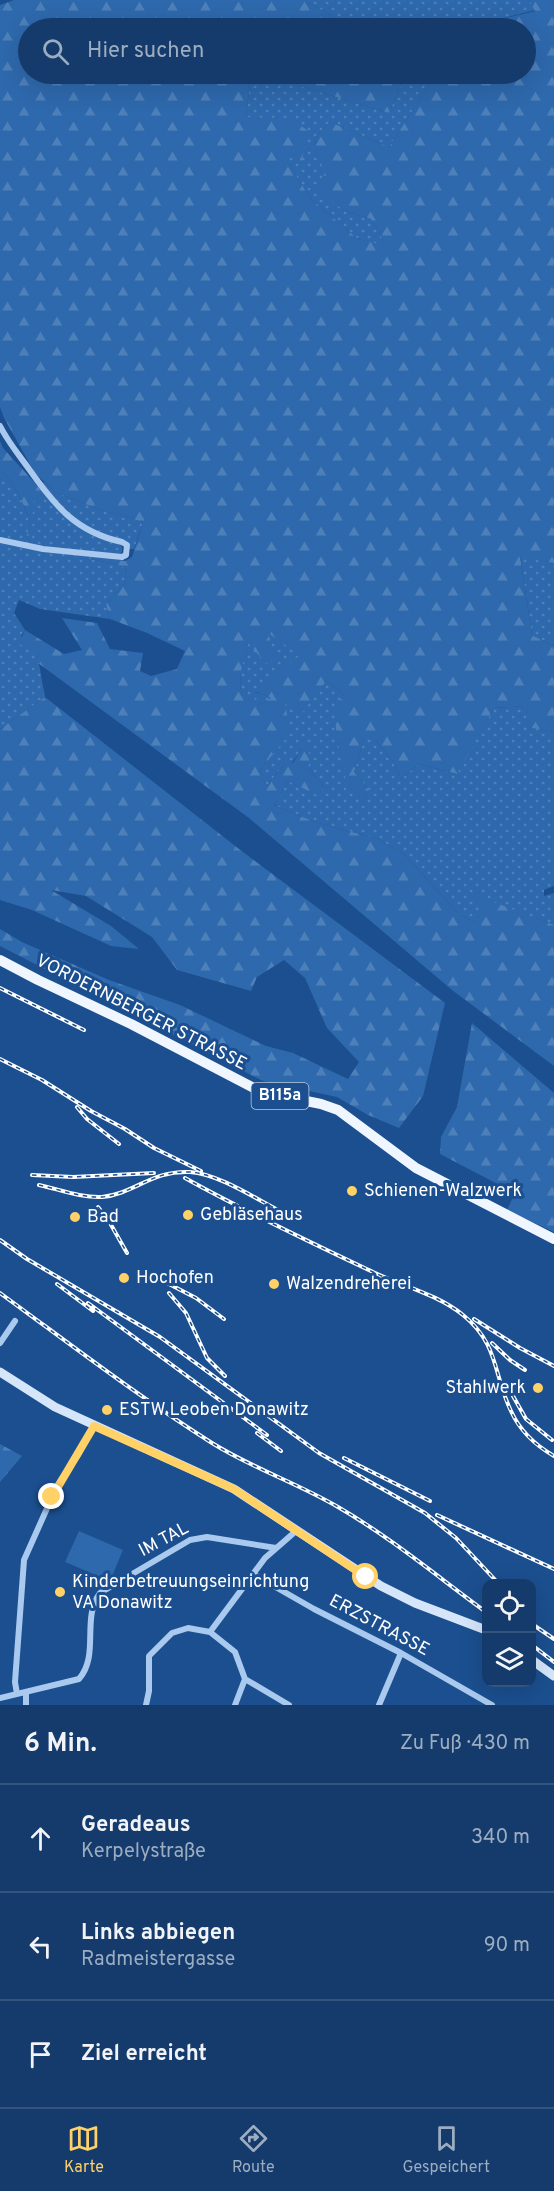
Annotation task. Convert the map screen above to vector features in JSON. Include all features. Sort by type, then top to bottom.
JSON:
[{"type":"main road","name":"VORDERNBERGER STRASSE","points":[[0,960],[254,1088],[338,1110],[416,1168],[554,1239]]},
{"type":"main road","points":[[0,1371],[55,1407],[221,1481],[381,1586],[415,1603],[482,1628]]},
{"type":"main road","points":[[536,1663],[554,1676]]},
{"type":"street","points":[[0,426],[38,482],[61,510],[74,522],[89,531],[127,545],[128,551],[122,557],[43,549],[0,540]]},
{"type":"street","points":[[0,1343],[15,1321]]},
{"type":"street","points":[[17,1694],[15,1682],[24,1560],[57,1486],[94,1426]]},
{"type":"street","points":[[210,1632],[265,1558],[296,1531]]},
{"type":"street","name":"IM TAL","points":[[0,1698],[79,1679],[85,1672],[88,1660],[93,1601],[100,1593],[190,1540],[207,1537],[276,1548]]},
{"type":"street","name":"ERZSTRASSE","points":[[253,1574],[314,1609],[401,1653],[492,1705]]},
{"type":"street","points":[[146,1705],[149,1691],[147,1662],[149,1656],[172,1633],[188,1628],[210,1632],[235,1652],[245,1679],[289,1705]]},
{"type":"street","points":[[379,1705],[401,1653]]},
{"type":"street","points":[[235,1705],[245,1679]]},
{"type":"street","points":[[26,1692],[26,1705]]},
{"type":"green space","points":[[14,0],[304,0],[336,18],[18,18],[18,84],[250,84],[246,117],[289,118],[307,130],[302,161],[284,156],[310,198],[358,239],[386,246],[371,219],[343,210],[315,188],[325,173],[314,147],[317,135],[330,122],[389,147],[430,84],[536,84],[536,18],[506,18],[535,11],[529,0],[554,0],[554,563],[520,557],[532,635],[554,646],[554,732],[527,727],[526,706],[494,708],[457,774],[419,764],[401,779],[392,760],[375,739],[364,739],[354,772],[369,790],[363,806],[355,787],[346,791],[336,727],[338,706],[344,695],[326,681],[300,716],[285,702],[290,734],[259,771],[267,786],[285,763],[293,763],[305,742],[311,758],[308,768],[323,785],[319,796],[288,781],[274,805],[315,822],[378,839],[403,853],[460,915],[475,922],[486,908],[470,901],[465,891],[554,925],[554,1066],[452,990],[249,818],[38,663],[37,653],[19,644],[25,630],[64,654],[82,650],[62,618],[97,623],[110,649],[143,653],[140,671],[151,676],[177,669],[185,651],[110,619],[106,604],[124,584],[127,569],[86,558],[87,554],[125,561],[132,557],[143,522],[95,508],[55,492],[35,473],[0,407],[0,5]],"holes":[[[268,633],[300,655],[254,691],[271,698],[258,705],[252,694],[242,695],[241,689],[243,662],[248,643],[267,664],[276,660]]]},
{"type":"green space","points":[[304,0],[529,0],[535,10],[504,18],[336,18]]},
{"type":"green space","points":[[250,84],[293,84],[389,113],[401,84],[430,84],[389,147],[330,122],[317,135],[314,147],[343,210],[371,219],[387,247],[358,239],[310,198],[283,155],[246,117]]},
{"type":"green space","points":[[293,84],[401,84],[389,113]]},
{"type":"green space","points":[[0,441],[3,448],[45,494],[33,502],[32,539],[29,540],[26,537],[29,530],[28,516],[14,486],[0,471]]},
{"type":"green space","points":[[0,471],[14,486],[28,516],[27,537],[29,540],[32,502],[45,494],[69,519],[86,530],[119,543],[122,552],[120,554],[59,549],[0,539]]},
{"type":"green space","points":[[44,482],[55,492],[95,508],[143,522],[134,549],[91,530],[66,512],[42,484]]},
{"type":"green space","points":[[0,543],[65,554],[87,554],[86,558],[127,569],[124,584],[106,604],[110,619],[40,609],[19,600],[14,613],[25,630],[21,636],[37,653],[45,697],[0,729]]},
{"type":"green space","points":[[520,556],[554,563],[554,646],[532,635]]},
{"type":"green space","points":[[267,632],[301,655],[255,692],[272,698],[258,705],[242,695],[241,676],[248,642]]},
{"type":"green space","points":[[326,681],[344,695],[338,742],[347,776],[346,790],[355,787],[363,805],[369,790],[354,772],[364,739],[375,739],[392,760],[401,779],[419,764],[456,774],[494,708],[526,706],[528,727],[554,732],[554,886],[544,890],[544,896],[554,893],[554,925],[538,919],[487,908],[475,922],[460,915],[403,853],[378,839],[315,822],[274,805],[288,781],[319,795],[323,785],[308,768],[305,743],[292,763],[285,763],[267,786],[259,771],[289,734],[284,701]]},
{"type":"green space","points":[[45,697],[239,849],[445,1003],[423,1096],[399,1128],[368,1115],[337,1097],[263,1081],[0,946],[0,929],[22,942],[109,980],[180,1005],[266,1046],[293,1053],[348,1079],[359,1062],[327,1028],[305,978],[284,960],[257,977],[251,991],[177,970],[152,937],[86,896],[51,890],[111,926],[139,949],[111,946],[32,910],[0,900],[0,729]]},
{"type":"green space","points":[[472,1023],[554,1093],[554,1232],[507,1210],[515,1193],[440,1154],[441,1137],[457,1107]]},
{"type":"green space","points":[[0,1444],[22,1456],[0,1482]]},
{"type":"green space","points":[[79,1531],[123,1550],[110,1581],[65,1562]]},
{"type":"railway","points":[[0,988],[84,1030]]},
{"type":"railway","points":[[0,1059],[42,1080],[154,1148],[201,1171]]},
{"type":"railway","points":[[77,1107],[87,1119],[119,1144]]},
{"type":"railway","points":[[39,1185],[78,1195],[102,1197],[124,1192],[154,1178],[177,1172],[190,1172],[224,1181],[278,1210]]},
{"type":"railway","points":[[32,1175],[73,1177],[154,1173]]},
{"type":"railway","points":[[185,1178],[255,1215],[384,1277],[442,1301],[463,1315],[475,1326],[489,1348],[505,1397],[519,1425],[534,1442],[554,1456]]},
{"type":"railway","points":[[98,1207],[127,1253]]},
{"type":"railway","points":[[0,1240],[27,1259],[160,1337],[319,1453],[425,1513],[456,1538],[494,1579]]},
{"type":"railway","points":[[57,1284],[93,1311]]},
{"type":"railway","points":[[169,1284],[196,1298],[224,1319]]},
{"type":"railway","points":[[0,1293],[105,1370],[212,1443],[322,1498],[357,1519],[395,1544],[482,1609]]},
{"type":"railway","points":[[169,1293],[186,1313],[207,1358],[225,1376]]},
{"type":"railway","points":[[88,1303],[267,1435]]},
{"type":"railway","points":[[474,1319],[554,1366]]},
{"type":"railway","points":[[492,1343],[525,1370]]},
{"type":"railway","points":[[513,1396],[526,1419],[552,1440]]},
{"type":"railway","points":[[257,1433],[281,1451]]},
{"type":"railway","points":[[344,1458],[430,1501]]},
{"type":"railway","points":[[437,1515],[554,1569]]},
{"type":"railway","points":[[536,1627],[554,1639]]},
{"type":"railway","points":[[536,1648],[554,1662]]},
{"type":"place","name":"Schienen-Walzwerk","points":[[352,1191]]},
{"type":"place","name":"Gebläsehaus","points":[[188,1215]]},
{"type":"place","name":"Bad","points":[[75,1217]]},
{"type":"place","name":"Hochofen","points":[[124,1278]]},
{"type":"place","name":"Walzendreherei","points":[[274,1284]]},
{"type":"place","name":"Stahlwerk","points":[[538,1388]]},
{"type":"place","name":"ESTW Leoben Donawitz","points":[[107,1410]]},
{"type":"place","name":"Kinderbetreuungseinrichtung VA Donawitz","points":[[60,1592]]},
{"type":"route","points":[[52,1497],[94,1426],[221,1481],[366,1577]]}]
